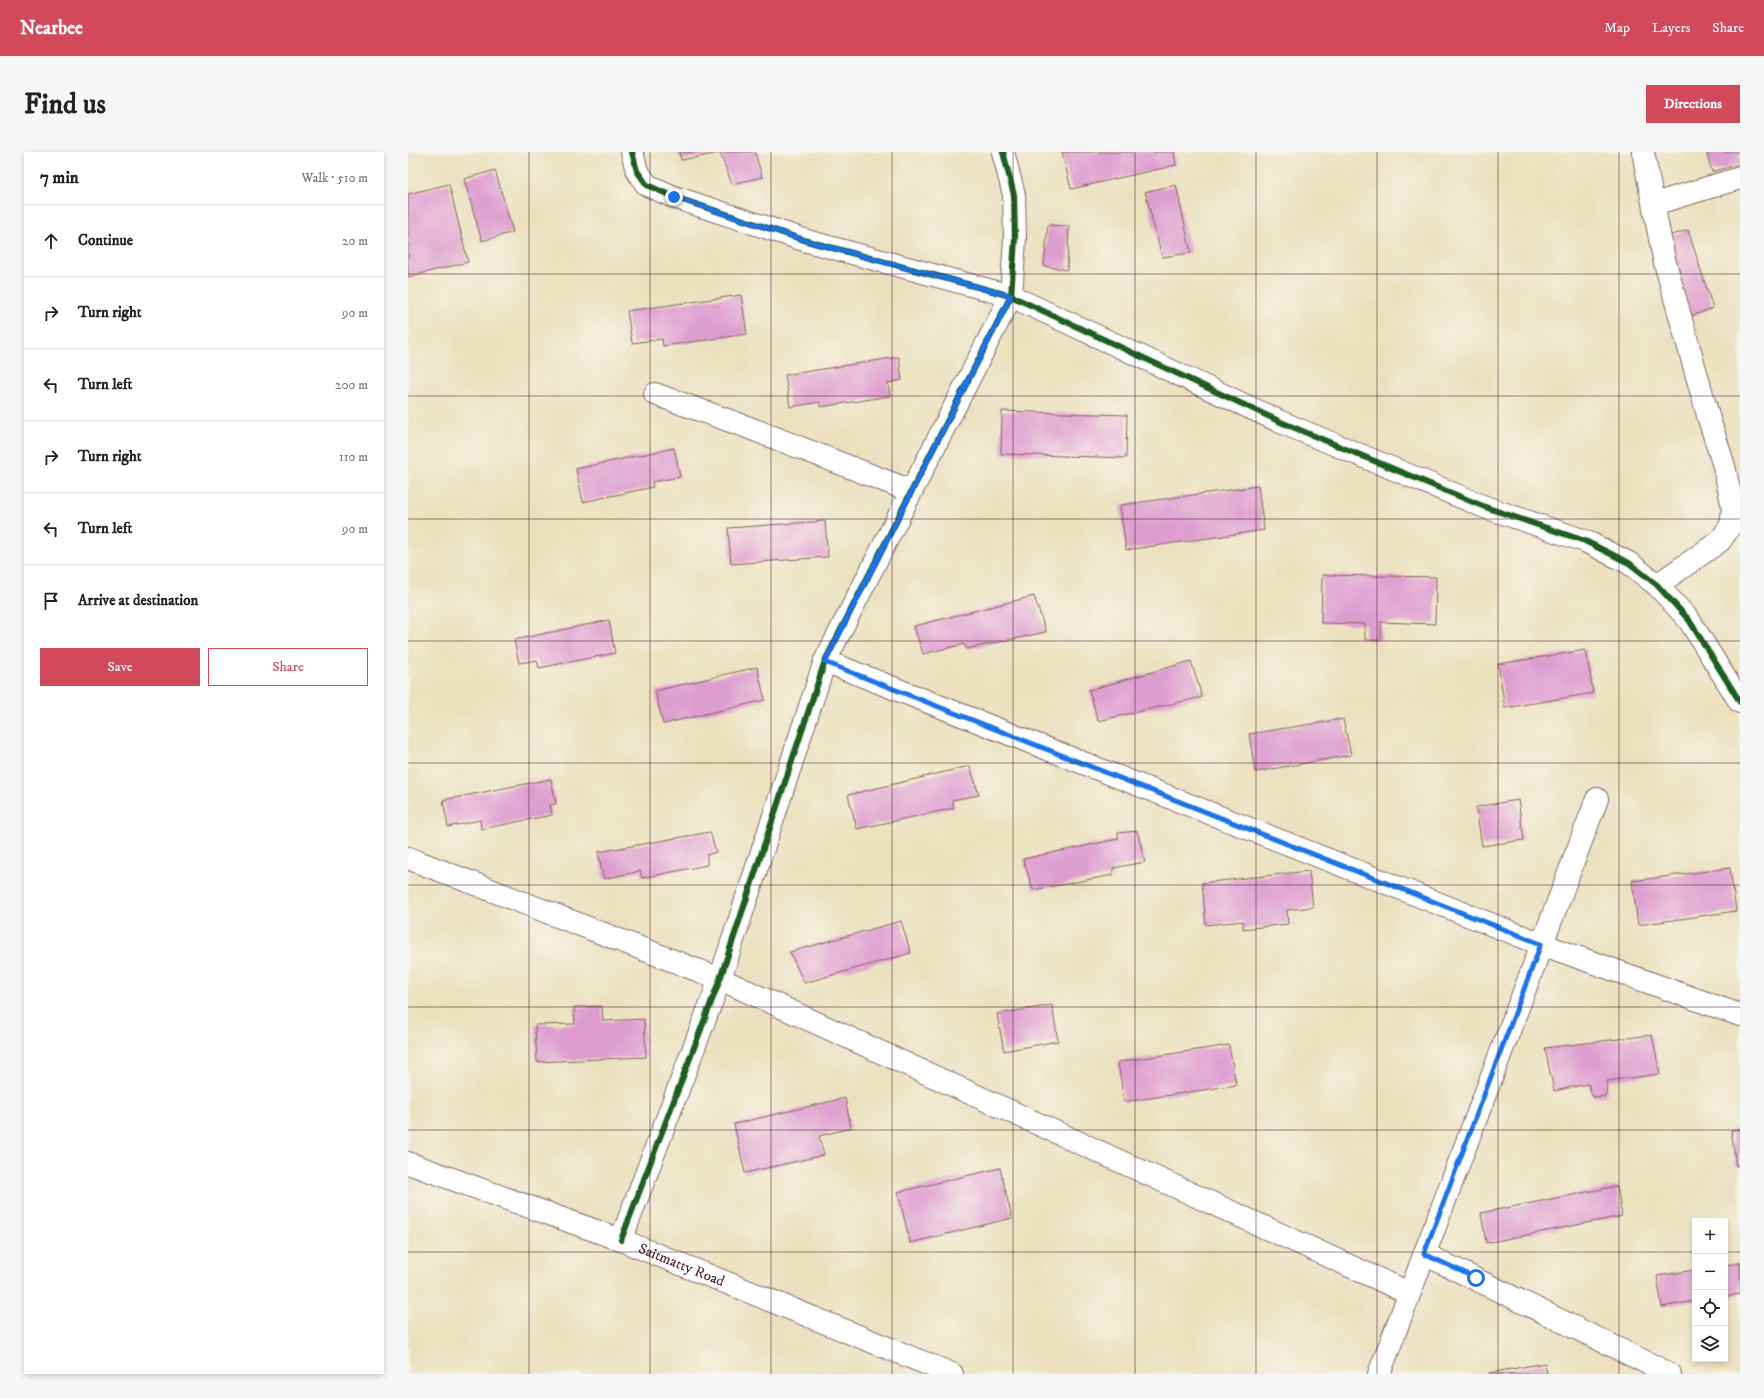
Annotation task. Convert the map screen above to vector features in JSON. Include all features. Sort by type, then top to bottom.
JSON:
[{"type":"street","points":[[632,152],[637,171],[647,185],[674,197],[807,241],[1011,296],[1290,426],[1485,507],[1585,542],[1628,562],[1657,585],[1689,620],[1740,702]]},
{"type":"street","points":[[621,1240],[720,979],[825,662],[1011,296],[1015,239],[1014,195],[1003,152]]},
{"type":"street","points":[[1644,152],[1664,259],[1709,419],[1724,466],[1733,508],[1731,525],[1720,540],[1657,585]]},
{"type":"street","points":[[1654,204],[1740,178]]},
{"type":"street","points":[[655,394],[747,426],[912,491]]},
{"type":"street","points":[[825,662],[1541,944],[1740,1015]]},
{"type":"street","points":[[1379,1374],[1597,799]]},
{"type":"street","points":[[408,858],[720,979],[1409,1293]]},
{"type":"street","name":"Saitmatty Road","points":[[408,1163],[621,1240],[952,1374]]},
{"type":"street","points":[[1424,1254],[1670,1374]]},
{"type":"building","points":[[679,152],[755,152],[762,177],[732,184],[720,153],[681,160]]},
{"type":"building","points":[[1062,152],[1174,152],[1176,165],[1071,189]]},
{"type":"building","points":[[1715,152],[1740,152],[1740,164],[1712,172],[1707,154]]},
{"type":"building","points":[[495,170],[513,232],[482,241],[464,179]]},
{"type":"building","points":[[449,184],[468,262],[408,277],[408,194]]},
{"type":"building","points":[[1176,185],[1191,253],[1162,257],[1145,192]]},
{"type":"building","points":[[1048,225],[1069,226],[1067,270],[1044,266]]},
{"type":"building","points":[[1688,230],[1713,308],[1691,316],[1666,237]]},
{"type":"building","points":[[741,295],[747,334],[663,346],[662,339],[632,343],[627,311]]},
{"type":"building","points":[[899,357],[902,380],[888,383],[890,396],[820,407],[820,402],[790,407],[785,375]]},
{"type":"building","points":[[1002,411],[1127,415],[1126,458],[1001,454]]},
{"type":"building","points":[[674,448],[680,477],[652,482],[653,487],[583,502],[576,469]]},
{"type":"building","points":[[1258,486],[1264,530],[1126,550],[1120,505]]},
{"type":"building","points":[[825,521],[828,557],[731,564],[728,528]]},
{"type":"building","points":[[1322,575],[1436,577],[1435,624],[1381,622],[1381,640],[1365,640],[1365,624],[1321,623]]},
{"type":"building","points":[[1034,596],[1046,632],[967,649],[964,644],[923,654],[914,626]]},
{"type":"building","points":[[609,620],[615,653],[539,668],[537,660],[519,663],[514,640]]},
{"type":"building","points":[[1586,650],[1593,693],[1505,708],[1498,664]]},
{"type":"building","points":[[1191,661],[1202,697],[1098,721],[1089,690]]},
{"type":"building","points":[[757,667],[765,700],[663,724],[655,691]]},
{"type":"building","points":[[1343,719],[1351,755],[1255,772],[1249,734]]},
{"type":"building","points":[[970,766],[979,795],[952,800],[954,808],[857,829],[848,795]]},
{"type":"building","points":[[551,779],[556,804],[550,805],[552,815],[481,829],[480,820],[448,827],[443,800]]},
{"type":"building","points":[[1518,800],[1524,840],[1482,846],[1476,807]]},
{"type":"building","points":[[1137,831],[1145,862],[1113,868],[1113,875],[1033,890],[1023,859],[1118,839],[1118,833]]},
{"type":"building","points":[[710,832],[716,852],[707,855],[707,865],[642,878],[640,871],[604,879],[598,852]]},
{"type":"building","points":[[1730,868],[1736,911],[1638,925],[1632,881]]},
{"type":"building","points":[[1309,871],[1313,907],[1287,910],[1288,924],[1243,929],[1243,921],[1206,925],[1202,883]]},
{"type":"building","points":[[901,921],[911,953],[804,983],[790,952]]},
{"type":"building","points":[[1052,1005],[1058,1041],[1004,1051],[997,1014]]},
{"type":"building","points":[[602,1006],[603,1021],[644,1019],[646,1057],[537,1062],[535,1025],[575,1024],[574,1007]]},
{"type":"building","points":[[1652,1035],[1660,1074],[1607,1081],[1606,1096],[1593,1097],[1588,1084],[1554,1091],[1545,1048]]},
{"type":"building","points":[[1229,1045],[1236,1085],[1124,1102],[1118,1062]]},
{"type":"building","points":[[845,1098],[851,1128],[819,1136],[824,1155],[745,1173],[734,1124]]},
{"type":"building","points":[[1740,1129],[1740,1166],[1736,1166],[1731,1130]]},
{"type":"building","points":[[1000,1168],[1012,1218],[910,1243],[898,1192]]},
{"type":"building","points":[[1617,1186],[1622,1216],[1486,1243],[1481,1213]]},
{"type":"building","points":[[1740,1263],[1740,1294],[1728,1296],[1728,1290],[1728,1265]]},
{"type":"building","points":[[1692,1270],[1692,1302],[1662,1307],[1657,1276]]},
{"type":"building","points":[[1545,1363],[1547,1374],[1489,1374],[1489,1373]]},
{"type":"cycle path","points":[[632,152],[637,171],[647,185],[674,197],[807,241],[1011,296],[1283,423],[1485,507],[1585,541],[1629,563],[1657,585],[1689,620],[1740,702]]},
{"type":"cycle path","points":[[621,1240],[720,979],[825,661],[1011,296],[1015,239],[1014,195],[1003,152]]},
{"type":"route","points":[[674,197],[807,241],[1011,296],[825,662],[1541,944],[1424,1254],[1476,1278]]}]
